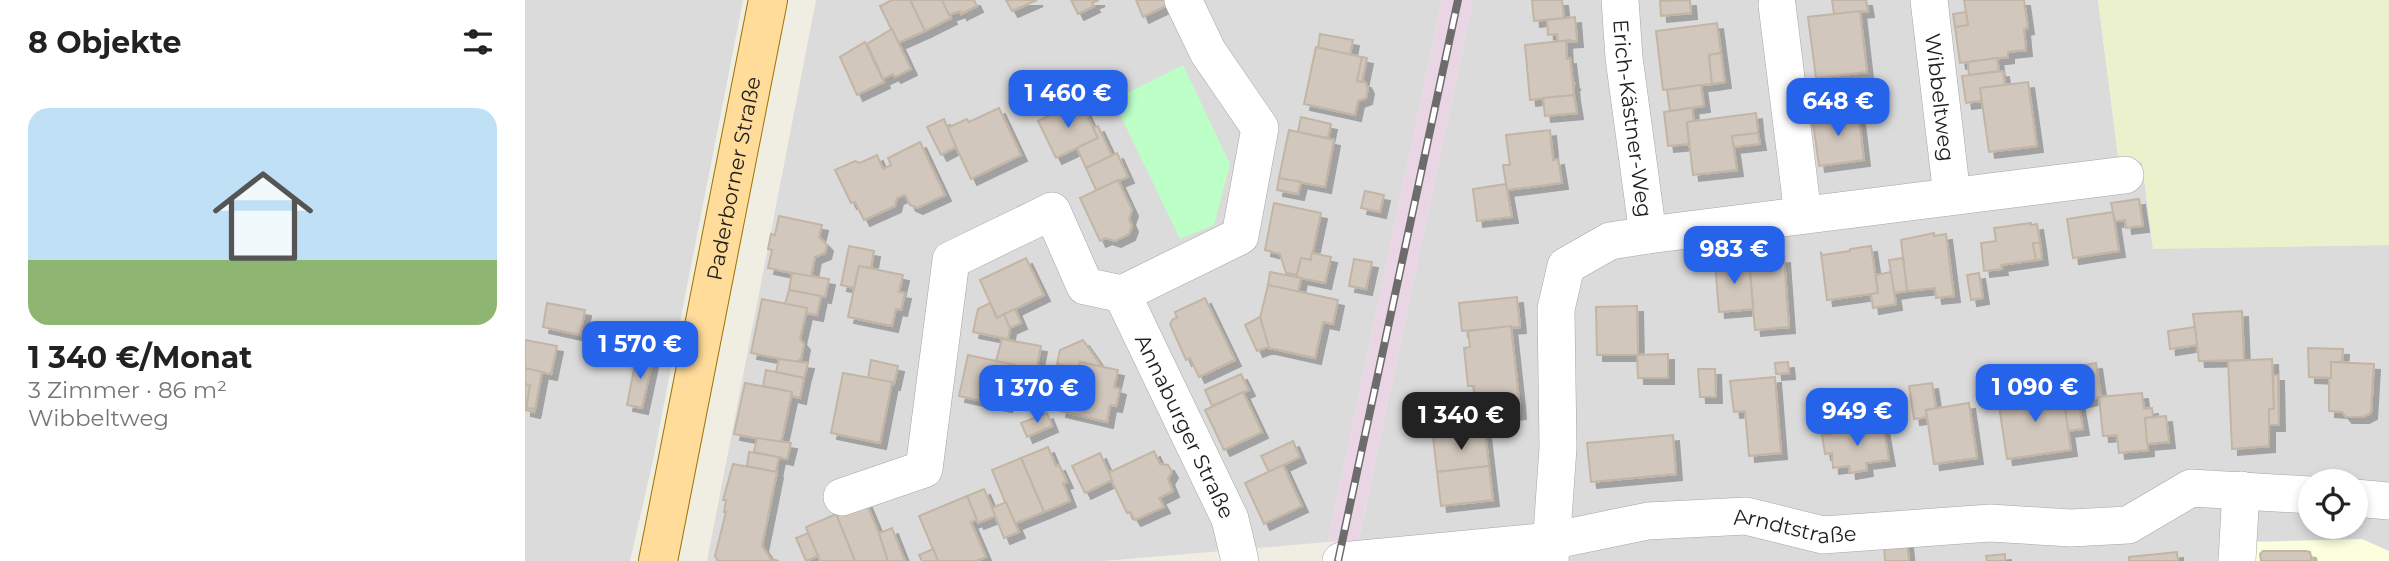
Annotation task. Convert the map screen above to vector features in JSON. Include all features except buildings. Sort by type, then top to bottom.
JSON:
[{"type":"main road","name":"Paderborner Straße","points":[[658,561],[768,0]]},
{"type":"street","points":[[842,497],[924,469],[951,260],[1052,211],[1085,286],[1122,294],[1240,236],[1260,128],[1208,52],[1183,0]]},
{"type":"street","name":"Erich-Kästner-Weg","points":[[1620,0],[1624,58],[1648,235]]},
{"type":"street","name":"Wibbeltweg","points":[[1929,0],[1952,196]]},
{"type":"street","points":[[1777,5],[1803,215]]},
{"type":"street","points":[[1550,551],[1558,448],[1556,309],[1566,266],[1610,241],[2125,175]]},
{"type":"street","name":"Annaburger Straße","points":[[1122,294],[1230,519],[1240,561]]},
{"type":"street","name":"Arndtstraße","points":[[1341,561],[1550,551],[1648,521],[1746,516],[1822,535],[1990,523],[2071,528],[2128,525],[2191,488],[2298,494]]},
{"type":"street","points":[[2237,561],[2241,490]]},
{"type":"street","points":[[2368,499],[2389,501]]},
{"type":"shaded area","points":[[525,0],[743,0],[653,460],[630,561],[525,561]]},
{"type":"shaded area","points":[[816,0],[1442,0],[1328,542],[1103,561],[707,561]]},
{"type":"shaded area","points":[[1442,0],[1473,0],[1358,541],[1328,542]]},
{"type":"shaded area","points":[[1473,0],[2098,0],[2118,156],[2142,162],[2153,248],[2389,245],[2389,561],[1354,561]]},
{"type":"shaded area","points":[[2098,0],[2389,0],[2389,245],[2153,249],[2142,163],[2118,156]]},
{"type":"shaded area","points":[[2362,539],[2389,551],[2389,561],[2245,561],[2249,542]]},
{"type":"green space","points":[[1183,65],[1230,164],[1214,225],[1180,239],[1113,100]]},
{"type":"railway","points":[[1338,561],[1458,0]]}]
